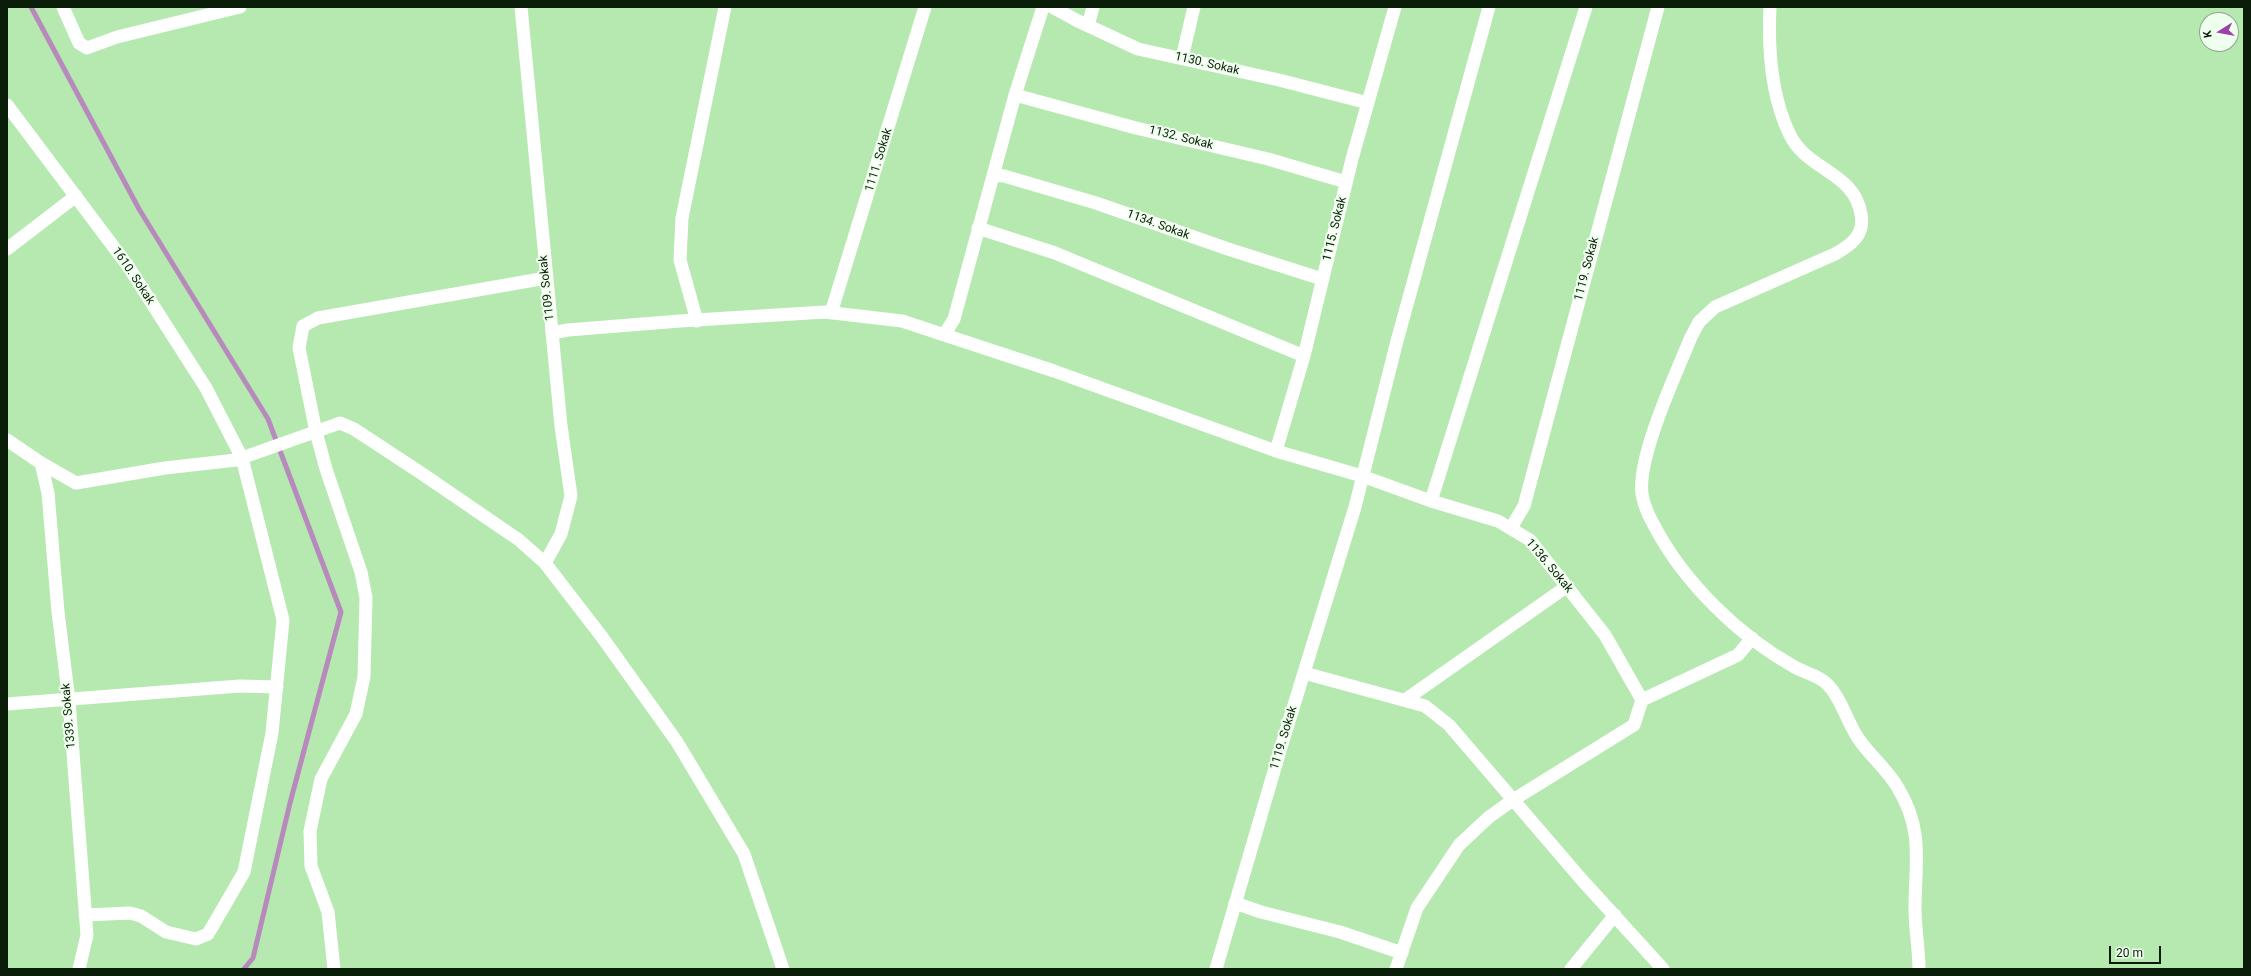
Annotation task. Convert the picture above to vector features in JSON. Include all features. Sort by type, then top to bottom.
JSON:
[{"type":"street","points":[[64,7],[79,43],[88,48],[117,37],[232,8]]},
{"type":"street","name":"1109. Sokak","points":[[521,7],[546,278],[571,496],[561,534],[545,563]]},
{"type":"street","points":[[697,321],[680,260],[682,218],[725,7]]},
{"type":"street","name":"1111. Sokak","points":[[830,313],[925,7]]},
{"type":"street","points":[[944,335],[954,319],[1015,95],[1043,7]]},
{"type":"street","name":"1130. Sokak","points":[[1052,7],[1088,26],[1138,49],[1279,80],[1368,103]]},
{"type":"street","points":[[1088,26],[1093,7]]},
{"type":"street","points":[[1182,58],[1194,7]]},
{"type":"street","name":"1115. Sokak","points":[[1276,451],[1304,356],[1346,182],[1395,7]]},
{"type":"street","name":"1119. Sokak","points":[[1216,969],[1355,508],[1397,341],[1489,7]]},
{"type":"street","points":[[1431,501],[1586,7]]},
{"type":"street","name":"1119. Sokak","points":[[1511,528],[1524,506],[1658,7]]},
{"type":"street","points":[[1770,7],[1771,59],[1782,114],[1789,134],[1798,148],[1808,158],[1840,179],[1853,190],[1859,202],[1862,219],[1861,229],[1857,237],[1849,246],[1835,254],[1715,307],[1699,322],[1691,337],[1649,444],[1643,470],[1642,493],[1647,511],[1668,551],[1694,584],[1752,638],[1793,667],[1812,674],[1827,684],[1863,746],[1887,771],[1899,789],[1911,814],[1918,848],[1915,909],[1919,969]]},
{"type":"street","name":"1132. Sokak","points":[[1015,95],[1136,128],[1268,159],[1346,182]]},
{"type":"street","name":"1610. Sokak","points":[[7,105],[128,266],[206,388],[245,457],[283,620],[272,733],[244,872],[208,934],[196,939],[166,932],[141,916],[130,913],[85,916]]},
{"type":"street","name":"1134. Sokak","points":[[993,175],[1004,176],[1096,202],[1228,249],[1322,280]]},
{"type":"street","points":[[7,249],[76,196]]},
{"type":"street","points":[[978,228],[1055,253],[1304,356]]},
{"type":"street","points":[[334,969],[328,912],[311,866],[310,831],[321,779],[356,714],[364,677],[366,598],[361,572],[326,469],[312,433],[299,348],[303,326],[318,318],[546,278]]},
{"type":"street","name":"1136. Sokak","points":[[552,334],[568,330],[680,321],[830,313],[902,321],[1054,371],[1276,451],[1362,476],[1431,501],[1498,521],[1511,528],[1530,540],[1604,635],[1642,700]]},
{"type":"street","points":[[7,440],[41,464],[76,483],[245,457],[340,423],[354,429],[519,540],[545,563],[602,637],[677,742],[744,854],[783,969]]},
{"type":"street","name":"1339. Sokak","points":[[41,464],[48,493],[58,612],[69,701],[87,935],[78,969]]},
{"type":"street","points":[[1405,700],[1566,587]]},
{"type":"street","points":[[1396,969],[1417,908],[1459,845],[1489,817],[1513,800],[1634,725],[1642,700],[1738,655],[1752,638]]},
{"type":"street","points":[[1304,673],[1425,706],[1449,725],[1513,800],[1663,969]]},
{"type":"street","points":[[7,704],[69,701],[155,691],[240,686],[277,687]]},
{"type":"street","points":[[1235,903],[1261,912],[1340,932],[1402,953]]},
{"type":"street","points":[[1571,969],[1615,915]]},
{"type":"waterway","points":[[31,7],[139,209],[268,419],[341,612],[290,803],[253,958],[244,969]]}]
